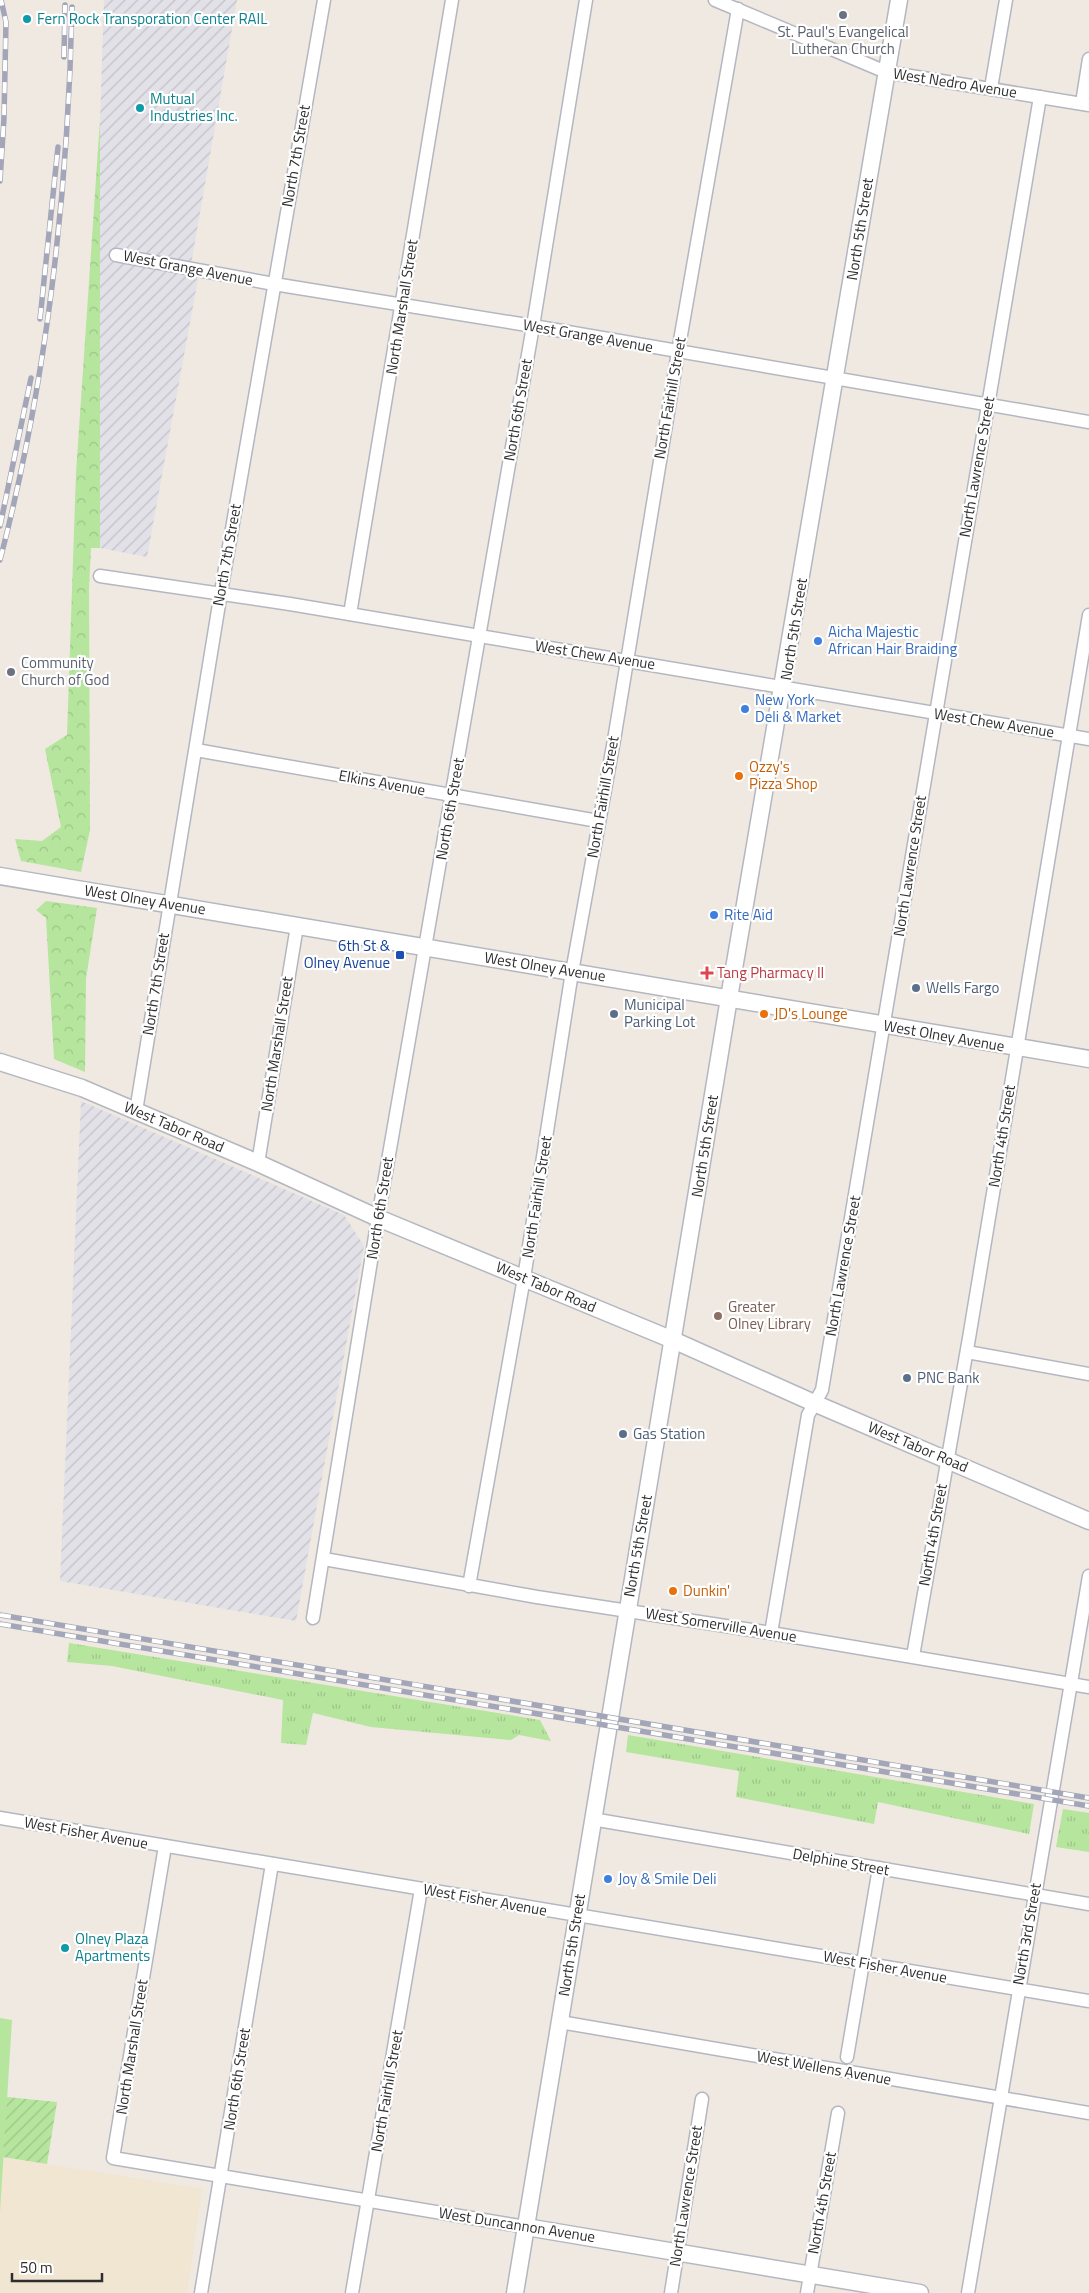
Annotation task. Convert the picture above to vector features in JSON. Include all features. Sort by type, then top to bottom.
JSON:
[{"type":"street","name":"North 7th Street","points":[[136,1111],[221,592],[324,0]]},
{"type":"street","name":"North Marshall Street","points":[[350,614],[452,0]]},
{"type":"street","name":"North 6th Street","points":[[313,1618],[378,1218],[533,326],[586,0]]},
{"type":"street","name":"West Nedro Avenue","points":[[714,0],[886,72],[1085,104]]},
{"type":"street","name":"North 5th Street","points":[[515,2293],[627,1610],[899,0]]},
{"type":"street","points":[[991,88],[1006,0]]},
{"type":"street","name":"North Fairhill Street","points":[[469,1586],[524,1278],[572,972],[738,9]]},
{"type":"street","points":[[1085,104],[1089,59]]},
{"type":"street","name":"North Lawrence Street","points":[[771,1633],[808,1415],[822,1390],[1040,97]]},
{"type":"street","name":"West Grange Avenue","points":[[116,255],[274,284],[533,326],[1089,422]]},
{"type":"street","name":"West Chew Avenue","points":[[100,576],[221,592],[1089,739]]},
{"type":"street","name":"North 4th Street","points":[[913,1656],[946,1459],[967,1352],[1089,615]]},
{"type":"street","name":"Elkins Avenue","points":[[196,750],[598,821]]},
{"type":"street","name":"West Olney Avenue","points":[[0,876],[1089,1059]]},
{"type":"street","name":"North Marshall Street","points":[[258,1163],[297,926]]},
{"type":"street","name":"West Tabor Road","points":[[0,1062],[82,1088],[258,1163],[378,1218],[673,1340],[814,1403],[1089,1521]]},
{"type":"street","points":[[967,1352],[1089,1374]]},
{"type":"street","name":"West Somerville Avenue","points":[[324,1559],[469,1586],[913,1656],[1089,1687]]},
{"type":"street","name":"North 3rd Street","points":[[968,2293],[1089,1576]]},
{"type":"street","name":"West Fisher Avenue","points":[[0,1818],[1089,2001]]},
{"type":"street","name":"Delphine Street","points":[[592,1819],[1089,1904]]},
{"type":"street","name":"North Marshall Street","points":[[113,2158],[165,1846]]},
{"type":"street","name":"North 6th Street","points":[[201,2293],[272,1864]]},
{"type":"street","points":[[847,2057],[879,1868]]},
{"type":"street","name":"North Fairhill Street","points":[[352,2293],[421,1889]]},
{"type":"street","name":"West Wellens Avenue","points":[[560,2022],[1089,2113]]},
{"type":"street","name":"North Lawrence Street","points":[[671,2293],[702,2099]]},
{"type":"street","name":"North 4th Street","points":[[807,2293],[838,2113]]},
{"type":"street","name":"West Duncannon Avenue","points":[[113,2158],[920,2293]]},
{"type":"shaded area","name":"Mutual Industries Inc.","points":[[104,0],[237,0],[189,276],[198,279],[147,557],[100,548],[100,120]]},
{"type":"shaded area","points":[[81,1101],[344,1215],[364,1246],[296,1621],[60,1581]]},
{"type":"shaded area","points":[[3,2157],[202,2189],[187,2293],[0,2293],[0,2212]]},
{"type":"green space","points":[[100,120],[100,548],[91,548],[89,589],[90,830],[81,872],[21,861],[15,839],[42,841],[61,827],[45,749],[67,735],[76,473]]},
{"type":"green space","points":[[46,901],[97,908],[86,979],[85,1072],[54,1059],[46,918],[36,910]]},
{"type":"green space","points":[[69,1643],[540,1720],[551,1741],[519,1735],[511,1740],[371,1727],[313,1713],[306,1745],[281,1743],[283,1700],[112,1666],[67,1662]]},
{"type":"green space","points":[[628,1735],[1034,1804],[1029,1834],[878,1802],[874,1824],[736,1797],[739,1771],[626,1752]]},
{"type":"green space","points":[[1063,1809],[1089,1813],[1089,1852],[1056,1847]]},
{"type":"green space","points":[[0,2018],[12,2020],[0,2212]]},
{"type":"green space","points":[[7,2097],[57,2102],[47,2164],[3,2157]]},
{"type":"railway","points":[[0,181],[4,118],[6,22],[1,0]]},
{"type":"railway","points":[[64,57],[65,5]]},
{"type":"railway","points":[[0,560],[31,424],[52,285],[66,146],[72,7]]},
{"type":"railway","points":[[40,319],[58,147]]},
{"type":"railway","points":[[0,526],[31,378]]},
{"type":"railway","points":[[0,1615],[1089,1798]]},
{"type":"railway","points":[[0,1624],[1089,1806]]},
{"type":"place","name":"St. Paul's Evangelical Lutheran Church","points":[[843,15]]},
{"type":"place","name":"Fern Rock Transporation Center RAIL","points":[[27,19]]},
{"type":"place","name":"Mutual Industries Inc.","points":[[140,108]]},
{"type":"place","name":"Aicha Majestic African Hair Braiding","points":[[818,641]]},
{"type":"place","name":"Community Church of God","points":[[11,672]]},
{"type":"place","name":"New York Deli & Market","points":[[745,709]]},
{"type":"place","name":"Ozzy's Pizza Shop","points":[[739,776]]},
{"type":"place","name":"Rite Aid","points":[[714,915]]},
{"type":"place","name":"6th St & Olney Avenue","points":[[400,955]]},
{"type":"place","name":"Tang Pharmacy II","points":[[707,973]]},
{"type":"place","name":"Wells Fargo","points":[[916,988]]},
{"type":"place","name":"Municipal Parking Lot","points":[[614,1014]]},
{"type":"place","name":"JD's Lounge","points":[[764,1014]]},
{"type":"place","name":"Greater Olney Library","points":[[718,1316]]},
{"type":"place","name":"PNC Bank","points":[[907,1378]]},
{"type":"place","name":"Gas Station","points":[[623,1434]]},
{"type":"place","name":"Dunkin'","points":[[673,1591]]},
{"type":"place","name":"Joy & Smile Deli","points":[[608,1879]]},
{"type":"place","name":"Olney Plaza Apartments","points":[[65,1948]]}]
